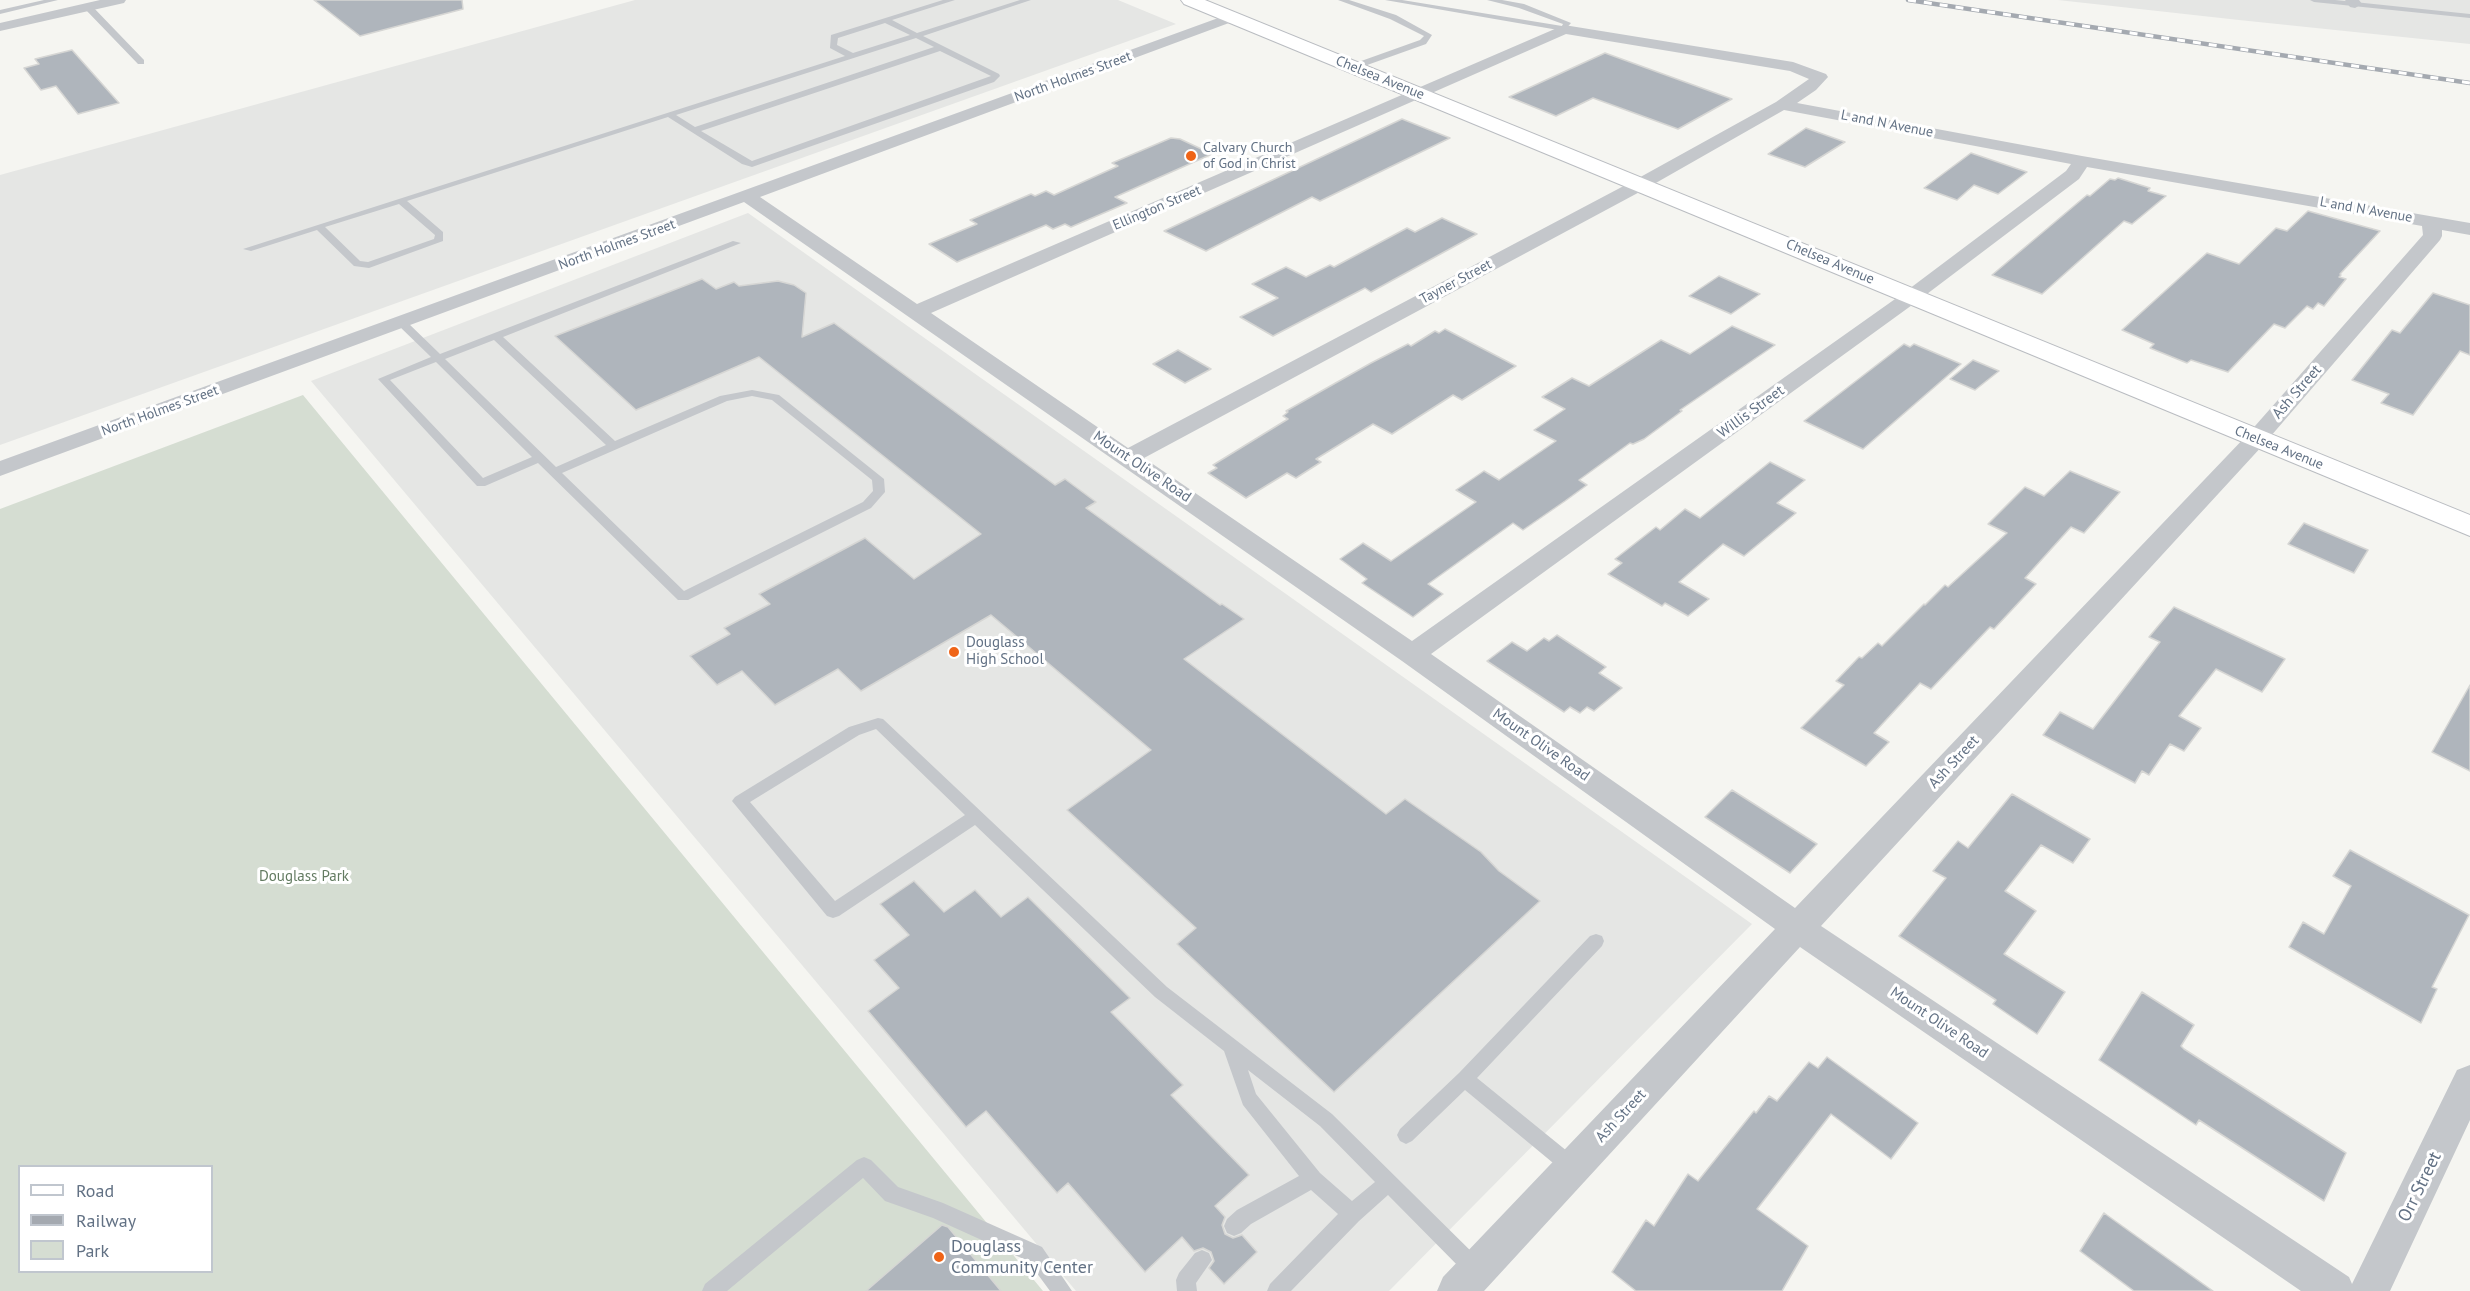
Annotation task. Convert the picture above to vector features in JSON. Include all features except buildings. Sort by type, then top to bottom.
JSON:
[{"type":"main road","name":"Chelsea Avenue","points":[[1190,0],[2470,526]]},
{"type":"street","points":[[0,27],[119,0]]},
{"type":"street","name":"North Holmes Street","points":[[0,469],[748,197],[1232,17]]},
{"type":"street","points":[[1564,28],[1793,67],[1820,77],[1810,87],[1782,105]]},
{"type":"street","name":"Ellington Street","points":[[914,313],[1419,94],[1564,28]]},
{"type":"street","name":"L and N Avenue","points":[[1782,105],[2082,161],[2470,229]]},
{"type":"street","name":"Tayner Street","points":[[1128,457],[1641,184],[1782,105]]},
{"type":"street","name":"Willis Street","points":[[1412,654],[1912,297],[2073,175],[2082,161]]},
{"type":"street","name":"Mount Olive Road","points":[[748,197],[1412,654],[1798,928],[2335,1291]]},
{"type":"street","name":"Ash Street","points":[[1467,1281],[2256,439],[2433,236],[2431,222]]},
{"type":"street","name":"Orr Street","points":[[2369,1291],[2470,1082]]},
{"type":"lane","points":[[0,12],[54,0]]},
{"type":"lane","points":[[852,56],[833,46],[834,37],[951,0]]},
{"type":"lane","points":[[248,249],[1027,0]]},
{"type":"lane","points":[[1342,0],[1393,18],[1428,35],[1423,42],[1353,67]]},
{"type":"lane","points":[[1389,0],[1564,28],[1567,23],[1524,3],[1491,0]]},
{"type":"lane","points":[[2314,0],[2354,2],[2470,16]]},
{"type":"lane","points":[[88,7],[141,62]]},
{"type":"lane","points":[[670,115],[745,162],[752,164],[991,80],[996,76],[885,20]]},
{"type":"lane","points":[[694,130],[940,48]]},
{"type":"lane","points":[[319,227],[357,264],[369,266],[438,241],[440,234],[402,201]]},
{"type":"lane","points":[[540,458],[481,483],[383,379],[736,243]]},
{"type":"lane","points":[[402,323],[554,472],[683,597],[867,505],[879,492],[878,479],[775,397],[752,393],[724,398],[554,472]]},
{"type":"lane","points":[[496,336],[614,446]]},
{"type":"lane","points":[[976,816],[833,911],[740,801],[854,730],[878,723],[976,816],[1161,992],[1326,1120],[1388,1182],[1467,1281]]},
{"type":"lane","points":[[1406,1135],[1465,1079],[1596,941]]},
{"type":"lane","points":[[1231,1046],[1249,1099],[1313,1179],[1352,1214]]},
{"type":"lane","points":[[1465,1079],[1573,1167]]},
{"type":"lane","points":[[712,1291],[864,1166],[892,1194],[936,1210],[1035,1254],[1062,1291]]},
{"type":"lane","points":[[1234,1226],[1244,1217],[1313,1179]]},
{"type":"lane","points":[[1277,1291],[1352,1214],[1388,1182]]},
{"type":"lane","points":[[1187,1291],[1186,1280],[1202,1260]]},
{"type":"shaded area","points":[[635,0],[1118,0],[1176,24],[0,445],[0,175]]},
{"type":"shaded area","points":[[2058,0],[2470,0],[2470,44],[2239,20]]},
{"type":"shaded area","name":"Douglass High School","points":[[748,213],[1752,924],[1389,1291],[1076,1291],[311,381]]},
{"type":"green space","name":"Douglass Park","points":[[303,395],[1043,1291],[0,1291],[0,509]]},
{"type":"railway","points":[[1908,0],[2470,83]]},
{"type":"place","name":"Calvary Church of God in Christ","points":[[1191,156]]},
{"type":"place","name":"Douglass High School","points":[[954,652]]},
{"type":"place","name":"Douglass Community Center","points":[[939,1257]]}]
